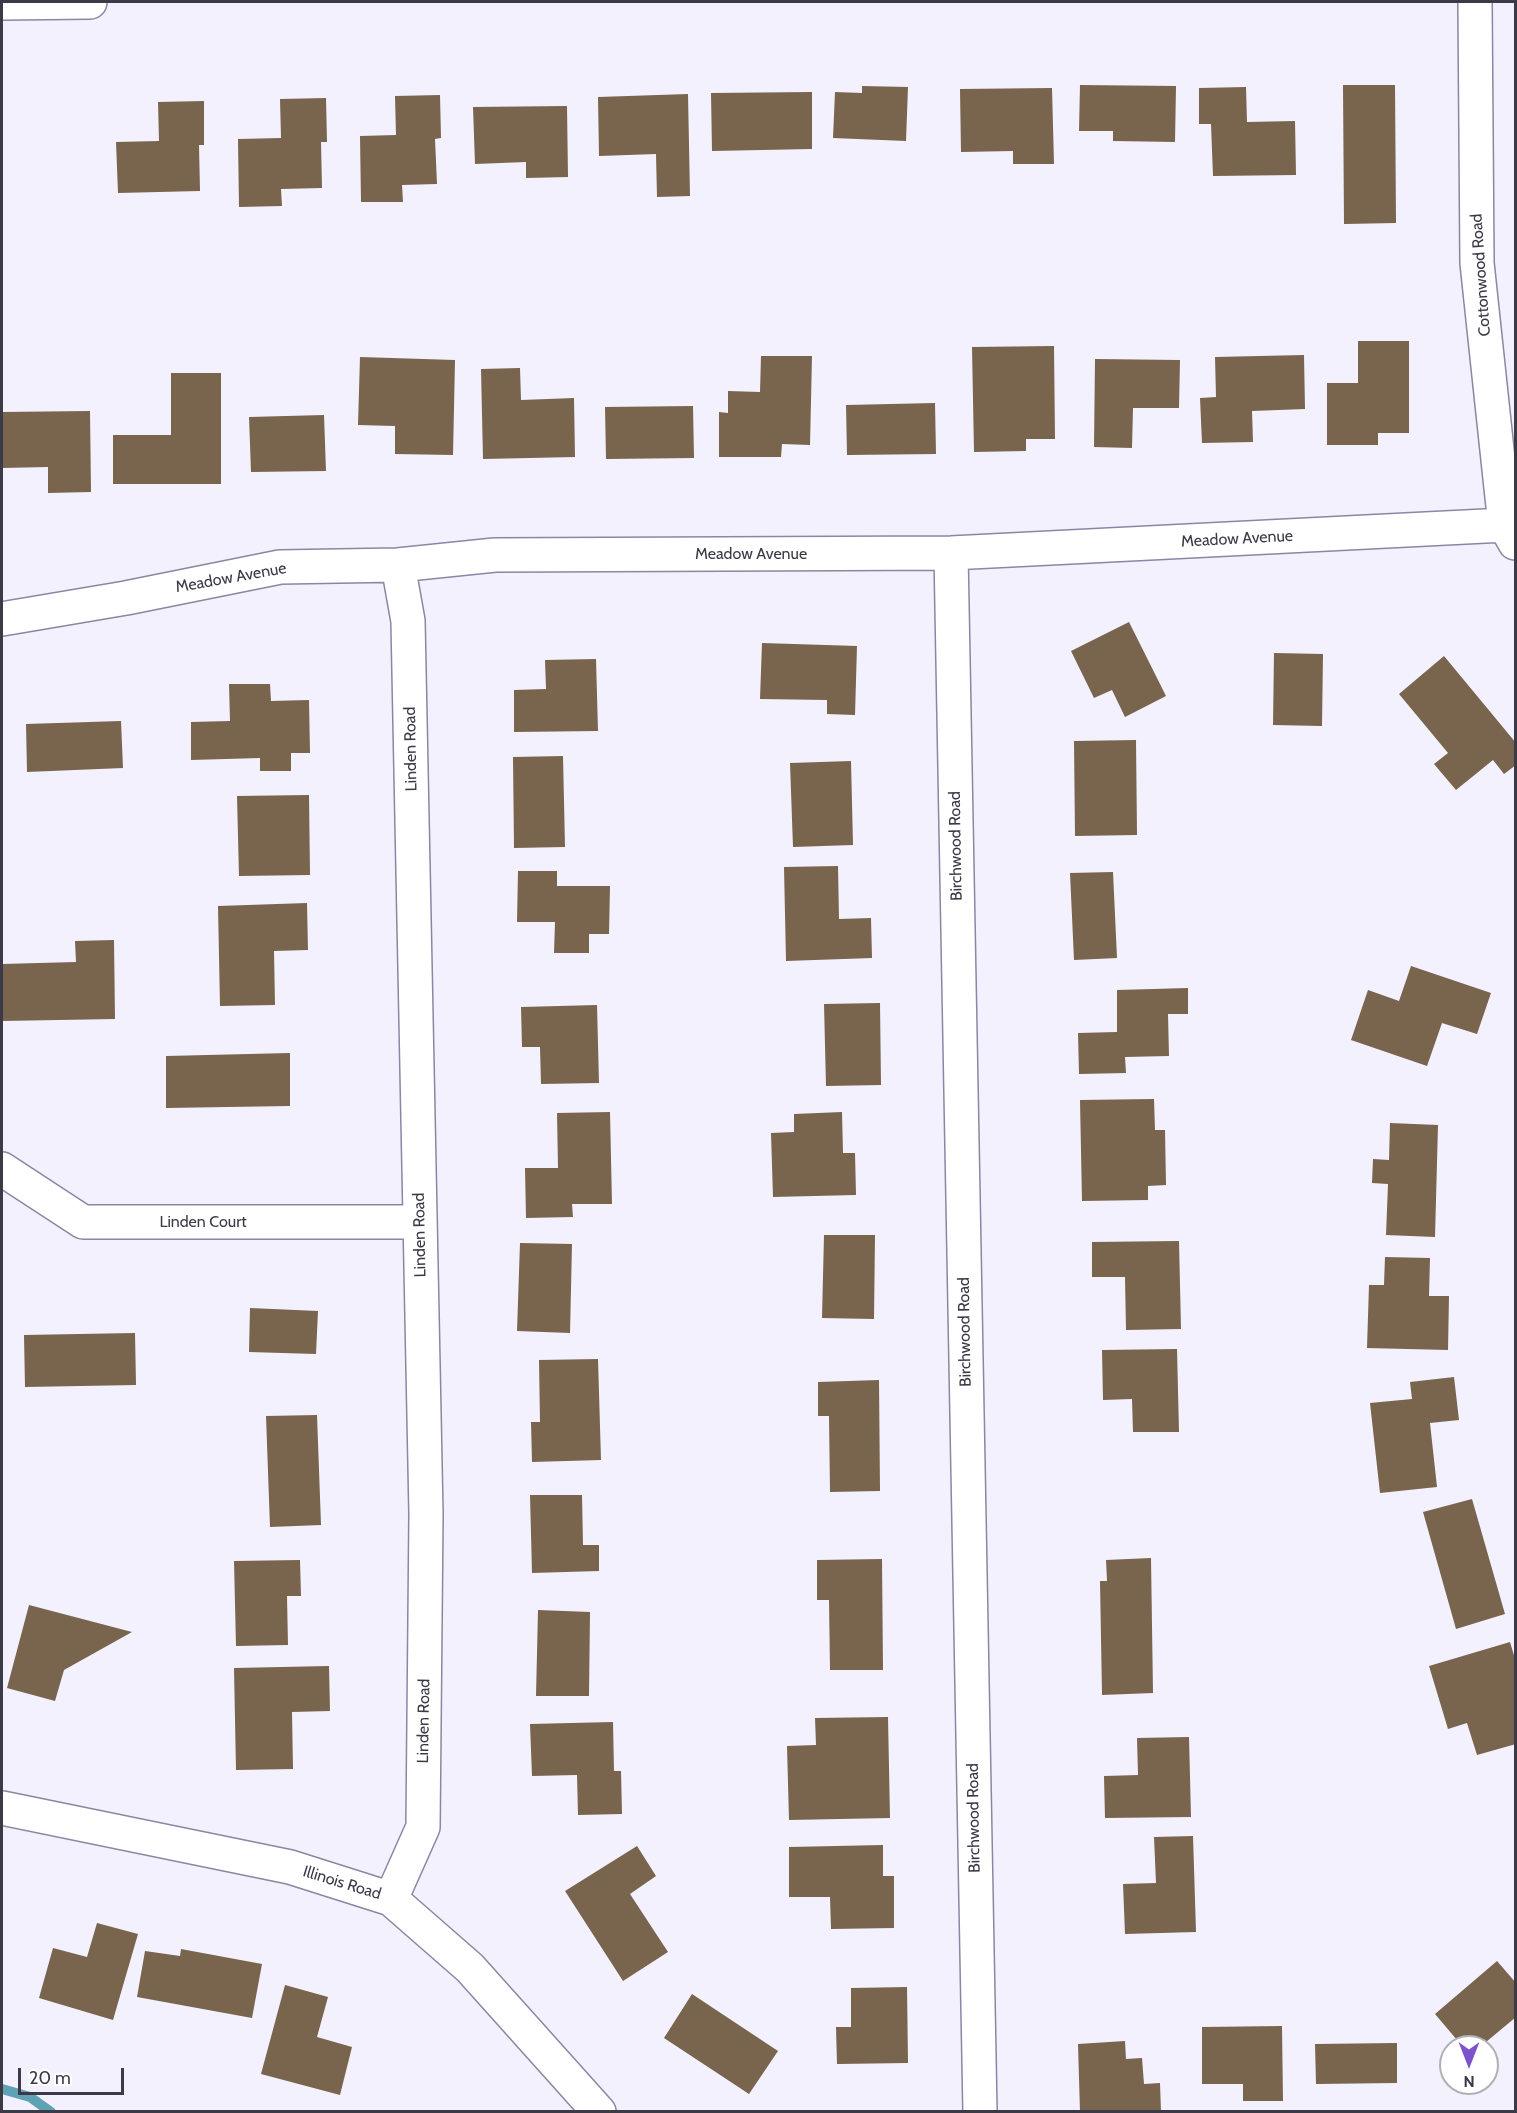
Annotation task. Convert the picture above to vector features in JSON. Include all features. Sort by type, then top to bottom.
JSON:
[{"type":"street","points":[[2,3],[90,2]]},
{"type":"street","name":"Cottonwood Road","points":[[1475,2],[1477,263],[1510,535]]},
{"type":"street","name":"Meadow Avenue","points":[[2,619],[126,598],[280,567],[398,565],[495,555],[951,553],[1510,535]]},
{"type":"street","name":"Birchwood Road","points":[[951,553],[980,2112]]},
{"type":"street","name":"Linden Road","points":[[391,1899],[423,1827],[426,1514],[408,621],[398,565]]},
{"type":"street","name":"Linden Court","points":[[2,1169],[83,1222],[420,1222]]},
{"type":"street","name":"Illinois Road","points":[[2,1808],[290,1867],[391,1899],[470,1968],[599,2112]]},
{"type":"building","points":[[1080,85],[1176,86],[1175,142],[1113,141],[1113,131],[1079,131]]},
{"type":"building","points":[[1343,85],[1395,85],[1396,223],[1344,224]]},
{"type":"building","points":[[862,86],[908,87],[906,141],[833,138],[835,92],[862,93]]},
{"type":"building","points":[[1246,87],[1247,122],[1295,121],[1296,175],[1213,176],[1211,124],[1199,124],[1199,88]]},
{"type":"building","points":[[1052,88],[1054,164],[1013,164],[1013,151],[961,152],[960,89]]},
{"type":"building","points":[[812,92],[812,149],[712,151],[711,93]]},
{"type":"building","points":[[688,94],[690,196],[657,197],[656,154],[599,156],[598,97]]},
{"type":"building","points":[[440,95],[441,138],[435,139],[437,184],[402,185],[403,202],[361,202],[360,136],[396,135],[395,96]]},
{"type":"building","points":[[326,98],[327,142],[321,142],[322,188],[281,189],[282,206],[239,207],[238,139],[281,138],[280,99]]},
{"type":"building","points":[[204,101],[204,145],[199,145],[200,191],[118,193],[116,142],[159,141],[158,102]]},
{"type":"building","points":[[567,106],[568,177],[526,178],[526,162],[475,164],[473,107]]},
{"type":"building","points":[[1358,341],[1409,341],[1409,433],[1378,433],[1378,445],[1327,445],[1327,383],[1358,383]]},
{"type":"building","points":[[1054,346],[1055,439],[1026,439],[1026,451],[974,452],[972,347]]},
{"type":"building","points":[[1304,355],[1305,409],[1252,411],[1253,442],[1202,443],[1200,398],[1216,397],[1215,357]]},
{"type":"building","points":[[761,356],[812,356],[810,445],[782,444],[781,457],[719,457],[719,412],[728,413],[728,391],[760,392]]},
{"type":"building","points":[[360,357],[455,360],[453,455],[395,454],[395,426],[358,425]]},
{"type":"building","points":[[1095,359],[1180,360],[1179,408],[1133,408],[1132,448],[1094,447]]},
{"type":"building","points":[[520,368],[521,400],[574,398],[575,457],[483,459],[481,369]]},
{"type":"building","points":[[171,373],[221,373],[221,484],[113,484],[113,435],[171,435]]},
{"type":"building","points":[[935,403],[936,454],[847,455],[846,405]]},
{"type":"building","points":[[693,406],[694,458],[606,459],[605,407]]},
{"type":"building","points":[[90,411],[91,492],[48,493],[48,467],[2,468],[2,412]]},
{"type":"building","points":[[324,415],[326,471],[251,472],[249,417]]},
{"type":"building","points":[[1129,622],[1166,696],[1125,717],[1112,690],[1094,698],[1071,651]]},
{"type":"building","points":[[762,643],[857,646],[855,715],[827,714],[827,700],[760,699]]},
{"type":"building","points":[[1274,653],[1323,654],[1322,726],[1273,725]]},
{"type":"building","points":[[1444,656],[1516,743],[1516,765],[1504,774],[1493,760],[1456,790],[1434,764],[1448,753],[1399,694]]},
{"type":"building","points":[[596,659],[598,731],[514,732],[514,690],[546,689],[545,660]]},
{"type":"building","points":[[229,684],[270,684],[271,701],[309,700],[310,753],[291,753],[291,771],[260,771],[260,758],[191,760],[191,722],[230,721]]},
{"type":"building","points":[[121,721],[123,768],[27,772],[26,724]]},
{"type":"building","points":[[1136,740],[1137,835],[1075,836],[1074,741]]},
{"type":"building","points":[[563,756],[565,847],[514,848],[513,757]]},
{"type":"building","points":[[851,761],[853,845],[793,847],[790,763]]},
{"type":"building","points":[[309,795],[310,875],[239,876],[237,796]]},
{"type":"building","points":[[838,866],[839,919],[871,918],[872,958],[786,961],[784,867]]},
{"type":"building","points":[[518,871],[557,871],[557,886],[610,886],[609,934],[589,934],[589,953],[554,953],[555,922],[517,922]]},
{"type":"building","points":[[1113,872],[1117,958],[1074,960],[1070,873]]},
{"type":"building","points":[[307,903],[308,950],[274,951],[275,1005],[220,1006],[218,906]]},
{"type":"building","points":[[114,940],[115,1019],[2,1021],[2,964],[76,962],[75,941]]},
{"type":"building","points":[[1411,966],[1491,993],[1477,1034],[1442,1023],[1427,1066],[1351,1040],[1368,990],[1399,1001]]},
{"type":"building","points":[[1188,988],[1188,1014],[1168,1014],[1169,1056],[1125,1057],[1126,1073],[1079,1074],[1078,1033],[1117,1032],[1117,990]]},
{"type":"building","points":[[880,1003],[881,1085],[826,1086],[824,1004]]},
{"type":"building","points":[[597,1005],[599,1083],[541,1084],[540,1047],[522,1047],[521,1007]]},
{"type":"building","points":[[290,1053],[290,1106],[166,1108],[166,1056]]},
{"type":"building","points":[[1154,1099],[1155,1130],[1165,1130],[1166,1185],[1148,1186],[1148,1200],[1082,1201],[1080,1100]]},
{"type":"building","points":[[610,1112],[612,1204],[572,1204],[573,1217],[526,1218],[525,1168],[558,1168],[557,1113]]},
{"type":"building","points":[[842,1112],[843,1153],[855,1153],[856,1195],[773,1197],[771,1133],[794,1132],[794,1114]]},
{"type":"building","points":[[1390,1123],[1438,1125],[1435,1237],[1386,1235],[1388,1184],[1372,1183],[1373,1159],[1389,1160]]},
{"type":"building","points":[[824,1235],[875,1235],[874,1319],[822,1318]]},
{"type":"building","points":[[1179,1241],[1181,1329],[1126,1330],[1125,1277],[1092,1277],[1092,1242]]},
{"type":"building","points":[[520,1243],[572,1244],[570,1333],[517,1331]]},
{"type":"building","points":[[1385,1257],[1430,1258],[1429,1296],[1449,1296],[1448,1350],[1367,1348],[1369,1285],[1384,1285]]},
{"type":"building","points":[[250,1308],[318,1311],[316,1354],[249,1352]]},
{"type":"building","points":[[135,1333],[136,1385],[25,1387],[24,1335]]},
{"type":"building","points":[[1177,1349],[1179,1432],[1133,1432],[1132,1399],[1103,1400],[1102,1350]]},
{"type":"building","points":[[598,1359],[601,1460],[532,1462],[531,1422],[540,1422],[539,1360]]},
{"type":"building","points":[[1454,1377],[1459,1420],[1430,1423],[1437,1487],[1380,1493],[1370,1403],[1412,1399],[1410,1382]]},
{"type":"building","points":[[879,1380],[880,1491],[830,1492],[829,1416],[818,1416],[818,1382]]},
{"type":"building","points":[[317,1415],[321,1525],[270,1527],[266,1416]]},
{"type":"building","points":[[530,1495],[582,1495],[583,1545],[599,1545],[599,1571],[532,1573]]},
{"type":"building","points":[[1472,1499],[1505,1614],[1456,1629],[1423,1512]]},
{"type":"building","points":[[1151,1558],[1153,1693],[1102,1695],[1100,1581],[1107,1581],[1106,1560]]},
{"type":"building","points":[[882,1559],[883,1670],[830,1670],[829,1600],[817,1600],[817,1560]]},
{"type":"building","points":[[300,1560],[301,1596],[287,1596],[288,1645],[236,1646],[234,1561]]},
{"type":"building","points":[[29,1605],[132,1632],[64,1670],[55,1701],[7,1688]]},
{"type":"building","points":[[538,1610],[590,1612],[589,1696],[536,1696]]},
{"type":"building","points":[[1510,1642],[1516,1662],[1516,1744],[1477,1755],[1467,1723],[1448,1729],[1429,1666]]},
{"type":"building","points":[[329,1666],[330,1711],[292,1712],[293,1769],[236,1770],[234,1668]]},
{"type":"building","points":[[888,1717],[890,1818],[789,1820],[787,1746],[816,1745],[815,1718]]},
{"type":"building","points":[[613,1722],[614,1771],[621,1771],[622,1814],[578,1815],[577,1775],[532,1776],[530,1724]]},
{"type":"building","points":[[1189,1737],[1191,1817],[1105,1818],[1104,1776],[1138,1775],[1137,1738]]},
{"type":"building","points":[[1193,1836],[1196,1932],[1125,1934],[1123,1884],[1156,1883],[1154,1837]]},
{"type":"building","points":[[883,1845],[883,1876],[894,1876],[894,1928],[831,1929],[830,1897],[789,1897],[789,1847]]},
{"type":"building","points":[[637,1846],[656,1876],[630,1894],[668,1952],[623,1981],[565,1891]]},
{"type":"building","points":[[97,1923],[138,1934],[113,2020],[39,1998],[53,1948],[87,1957]]},
{"type":"building","points":[[181,1949],[262,1964],[252,2018],[137,1997],[145,1951],[180,1956]]},
{"type":"building","points":[[1497,1961],[1516,1983],[1516,2017],[1494,2035],[1453,2035],[1435,2014]]},
{"type":"building","points":[[285,1985],[328,1997],[317,2037],[352,2047],[340,2095],[261,2074]]},
{"type":"building","points":[[907,1987],[908,2063],[837,2064],[836,2027],[851,2027],[851,1988]]},
{"type":"building","points":[[692,1994],[778,2051],[749,2094],[664,2038]]},
{"type":"building","points":[[1282,2026],[1283,2101],[1243,2101],[1243,2084],[1202,2084],[1202,2027]]},
{"type":"building","points":[[1125,2041],[1126,2059],[1142,2058],[1144,2084],[1160,2083],[1161,2112],[1080,2112],[1078,2044]]},
{"type":"building","points":[[1397,2043],[1397,2083],[1316,2084],[1315,2044]]},
{"type":"waterway","points":[[2,2089],[30,2097],[51,2112]]}]
